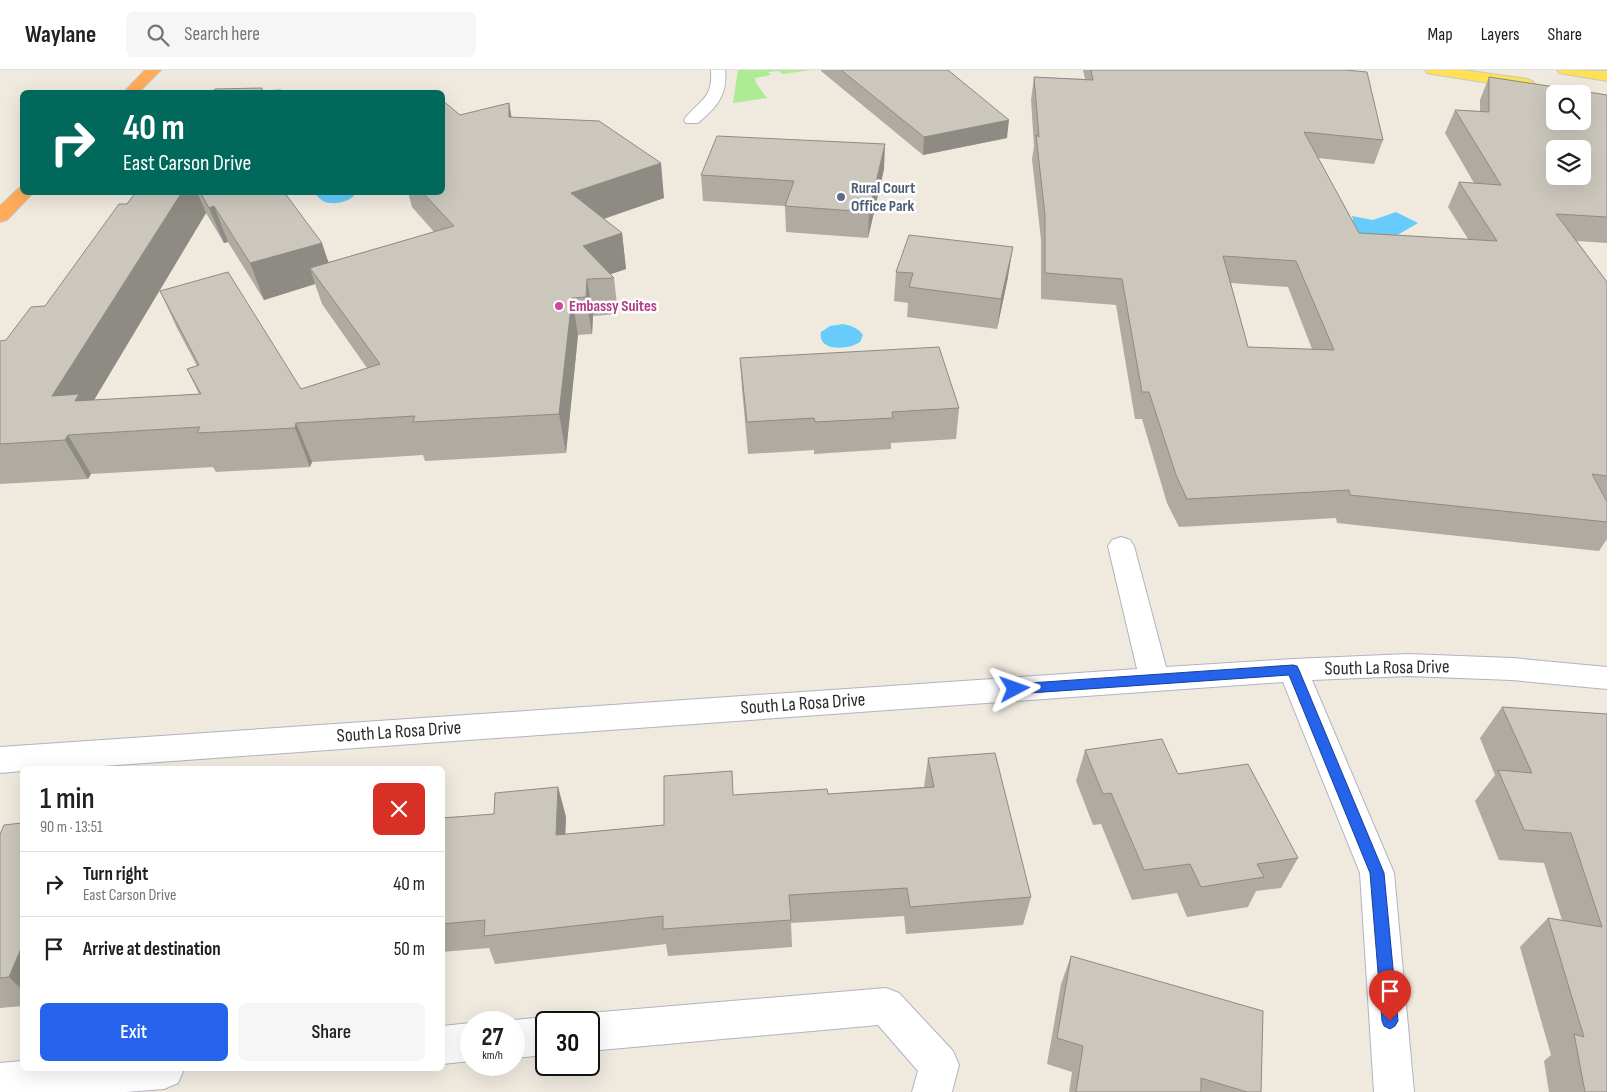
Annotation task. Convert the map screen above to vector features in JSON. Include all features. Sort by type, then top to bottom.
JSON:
[{"type":"highway","points":[[133,90],[154,70]]},
{"type":"highway","points":[[0,216],[22,195]]},
{"type":"main road","points":[[1432,70],[1538,86]]},
{"type":"main road","points":[[1569,71],[1607,76]]},
{"type":"street","points":[[692,120],[713,100],[720,84],[718,70]]},
{"type":"street","points":[[1569,71],[1607,72]]},
{"type":"street","points":[[1121,546],[1154,680]]},
{"type":"street","name":"South La Rosa Drive","points":[[0,760],[1293,670],[1408,666],[1512,669],[1607,678]]},
{"type":"street","points":[[1293,670],[1377,873],[1394,1092]]},
{"type":"street","points":[[600,1031],[886,1006],[938,1065],[932,1092]]},
{"type":"street","points":[[445,1045],[460,1043]]},
{"type":"street","points":[[0,1083],[141,1071]]},
{"type":"green space","points":[[738,70],[812,70],[782,74],[779,71],[768,72],[771,75],[755,78],[756,83],[767,98],[733,103]]},
{"type":"water","points":[[317,195],[355,195],[346,201],[337,203],[323,201]]},
{"type":"water","points":[[1396,212],[1418,223],[1394,237],[1357,235],[1352,216],[1373,220]]},
{"type":"water","points":[[843,324],[854,328],[863,335],[860,342],[842,348],[835,348],[824,343],[821,338],[821,332],[830,326]]},
{"type":"building","points":[[841,70],[948,70],[1009,120],[924,137]]},
{"type":"building","points":[[1091,70],[1345,70],[1367,72],[1383,140],[1304,132],[1359,233],[1497,241],[1459,182],[1501,185],[1455,110],[1489,112],[1489,77],[1546,86],[1546,130],[1591,130],[1591,93],[1607,95],[1607,217],[1556,214],[1607,282],[1607,476],[1592,474],[1607,502],[1607,522],[1350,495],[1349,490],[1187,499],[1176,475],[1149,392],[1142,392],[1122,279],[1045,273],[1045,215],[1036,135],[1039,137],[1034,77],[1093,80]],"holes":[[[1223,256],[1296,261],[1334,350],[1248,347]]]},
{"type":"building","points":[[262,88],[262,90],[214,90]]},
{"type":"building","points":[[445,102],[460,115],[509,103],[509,117],[599,121],[661,163],[571,193],[622,233],[583,246],[614,278],[587,279],[586,297],[572,298],[559,414],[413,422],[415,416],[296,423],[295,428],[197,433],[200,427],[68,435],[65,440],[0,444],[0,341],[6,340],[31,307],[45,306],[119,204],[127,204],[134,195],[180,195],[52,396],[79,394],[75,401],[201,394],[187,369],[199,365],[160,291],[228,272],[301,389],[380,364],[310,268],[454,226],[425,195],[445,195]]},
{"type":"building","points":[[717,136],[885,144],[869,212],[785,206],[794,181],[701,175]]},
{"type":"building","points":[[202,195],[286,195],[322,243],[250,263],[214,206],[209,208]]},
{"type":"building","points":[[909,235],[1013,247],[1001,299],[909,287],[913,273],[896,272]]},
{"type":"building","points":[[939,347],[959,408],[892,412],[893,418],[815,422],[814,418],[747,422],[740,358]]},
{"type":"building","points":[[1502,707],[1607,714],[1607,1092],[1585,1092],[1574,1034],[1584,1037],[1548,918],[1602,927],[1571,833],[1524,830],[1498,770],[1532,773]]},
{"type":"building","points":[[1162,739],[1178,774],[1248,764],[1298,858],[1257,864],[1264,877],[1201,887],[1190,864],[1144,870],[1111,793],[1103,794],[1085,750]]},
{"type":"building","points":[[995,753],[1031,897],[910,907],[907,888],[789,895],[791,920],[663,929],[663,916],[484,936],[485,920],[445,924],[445,818],[494,814],[495,793],[558,787],[556,835],[664,825],[664,776],[732,771],[733,795],[827,789],[828,794],[934,787],[928,758]]},
{"type":"building","points":[[20,823],[20,951],[9,977],[0,978],[0,834],[4,825]]},
{"type":"building","points":[[1071,956],[1263,1011],[1261,1092],[1247,1092],[1201,1078],[1201,1092],[1076,1092],[1083,1046],[1057,1038]]},
{"type":"place","name":"Rural Court Office Park","points":[[841,197]]},
{"type":"place","name":"Embassy Suites","points":[[559,306]]},
{"type":"route","points":[[1015,689],[1293,670],[1377,873],[1390,1021]]}]
